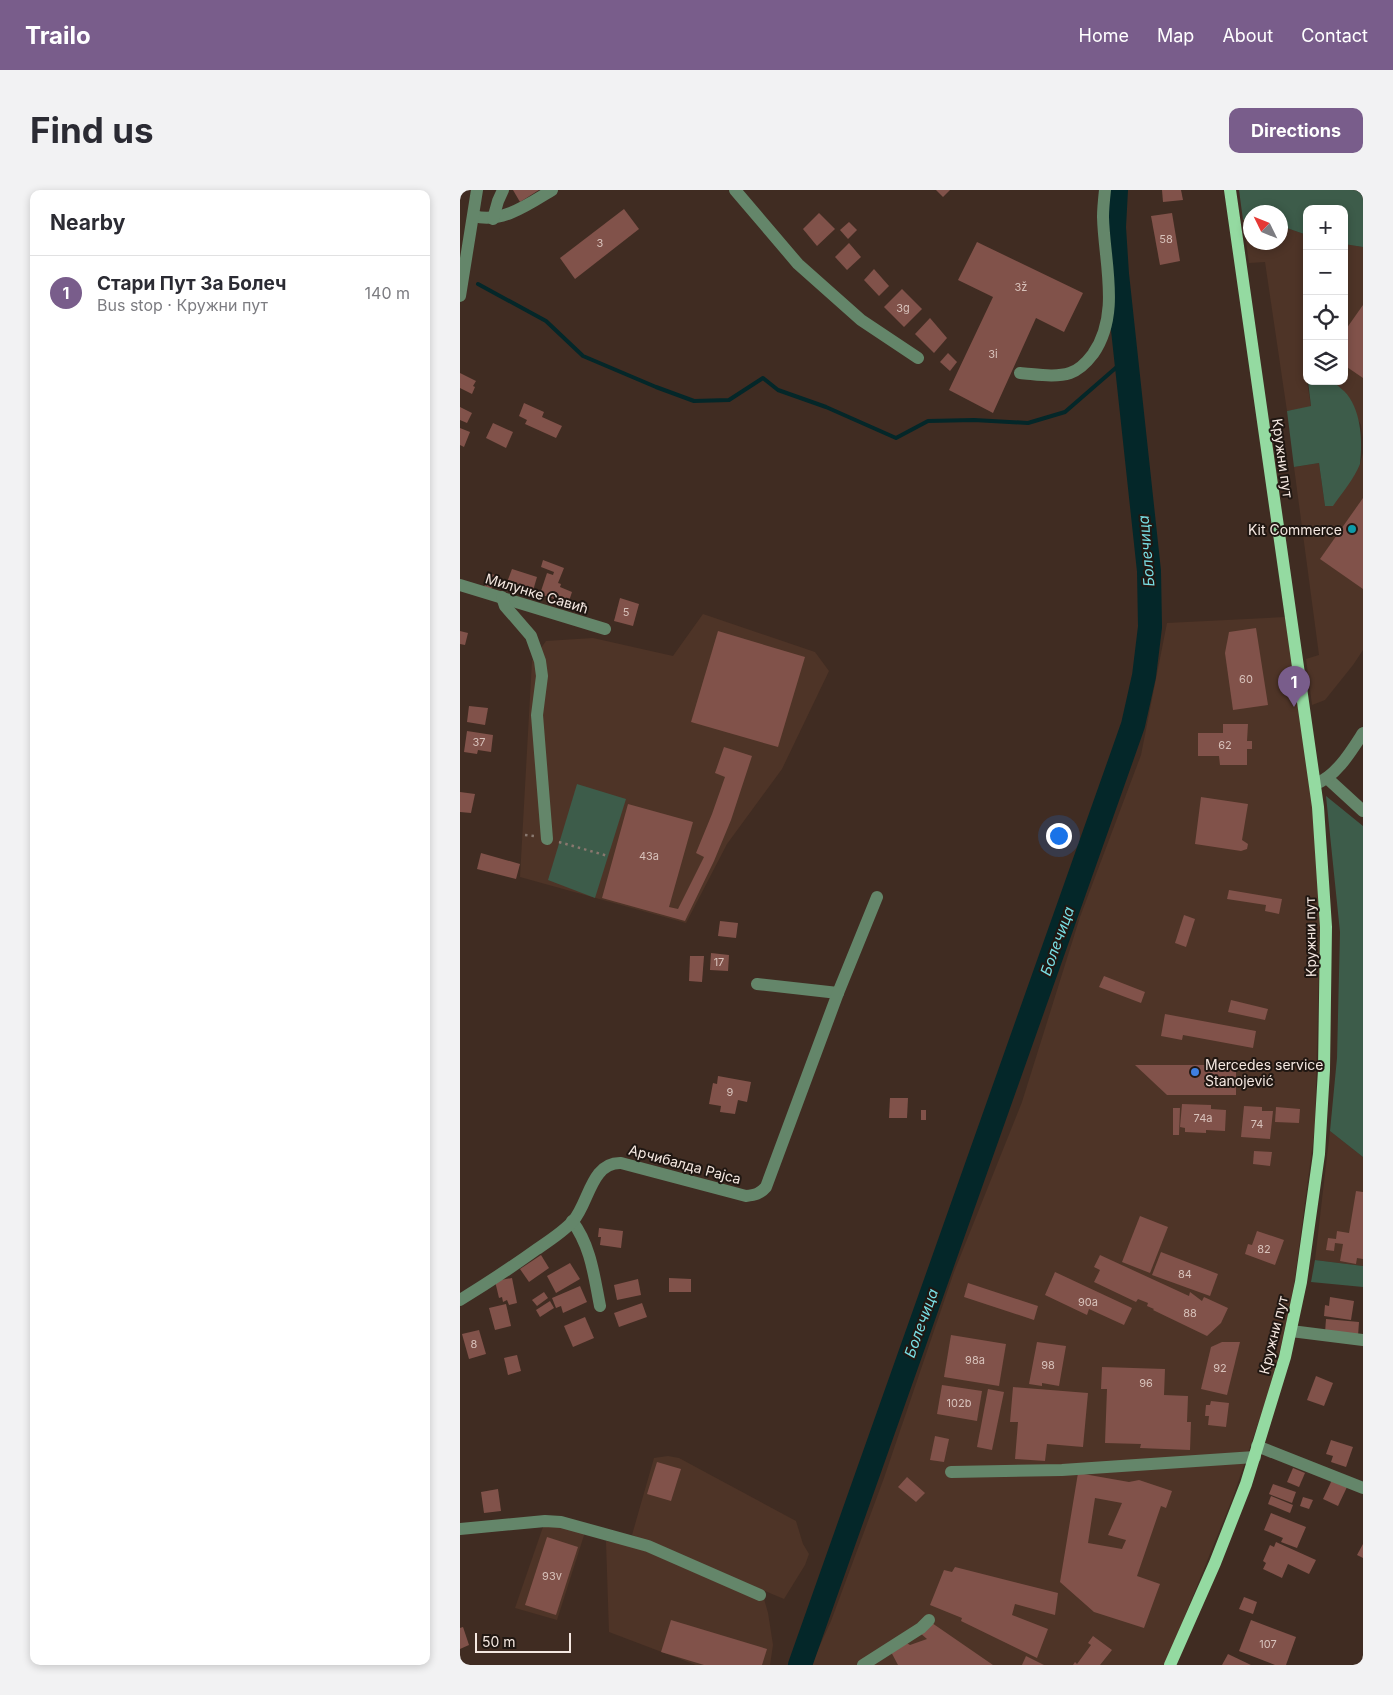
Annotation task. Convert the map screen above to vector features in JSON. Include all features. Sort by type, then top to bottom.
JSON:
[{"type":"main road","name":"Кружни пут","points":[[1170,1665],[1215,1563],[1256,1452],[1291,1332],[1301,1282],[1316,1180],[1324,1070],[1326,927],[1321,835],[1230,190]]},
{"type":"street","points":[[460,296],[477,190]]},
{"type":"street","points":[[493,219],[503,190]]},
{"type":"street","points":[[474,216],[493,219],[510,213],[552,190]]},
{"type":"street","points":[[735,190],[798,264],[861,320],[918,358]]},
{"type":"street","points":[[1020,372],[1039,375],[1068,374],[1090,359],[1099,345],[1105,331],[1109,293],[1103,215],[1105,190]]},
{"type":"street","name":"Милунке Савић","points":[[460,585],[605,629]]},
{"type":"street","points":[[502,597],[505,606],[531,636],[537,650],[542,676],[537,715],[547,839]]},
{"type":"street","points":[[1315,784],[1327,778],[1336,769],[1362,735]]},
{"type":"street","points":[[1327,778],[1363,810]]},
{"type":"street","name":"Арчибалда Рајса","points":[[460,1300],[509,1269],[572,1221],[579,1212],[597,1175],[615,1162],[621,1162],[746,1196],[758,1194],[762,1191],[766,1187],[838,992],[877,897]]},
{"type":"street","points":[[757,984],[838,992]]},
{"type":"street","points":[[572,1221],[581,1233],[588,1249],[600,1306]]},
{"type":"street","points":[[1291,1332],[1363,1340]]},
{"type":"street","points":[[951,1472],[1062,1470],[1256,1452],[1363,1488]]},
{"type":"street","points":[[460,1529],[545,1520],[561,1522],[648,1546],[760,1595]]},
{"type":"street","points":[[863,1665],[921,1628],[928,1620]]},
{"type":"path","points":[[525,835],[547,839],[608,856]]},
{"type":"shaded area","points":[[1288,228],[1303,234],[1303,385],[1308,385],[1311,407],[1287,411],[1265,262],[1249,263],[1247,250],[1288,250]]},
{"type":"shaded area","points":[[1348,245],[1363,247],[1363,438],[1361,425],[1340,388],[1336,385],[1348,385]]},
{"type":"shaded area","points":[[1363,453],[1363,650],[1325,700],[1312,705],[1306,659],[1319,655],[1294,467],[1319,463],[1325,506],[1360,464]]},
{"type":"shaded area","points":[[703,614],[815,652],[829,671],[782,769],[727,844],[686,923],[520,877],[532,661],[546,641],[593,638],[673,656]]},
{"type":"shaded area","points":[[1285,617],[1315,784],[1320,922],[1315,1127],[1294,1285],[1281,1346],[1266,1400],[1233,1497],[1169,1655],[1164,1665],[811,1665],[831,1621],[884,1478],[954,1272],[1022,1102],[1080,917],[1141,755],[1167,623]]},
{"type":"shaded area","points":[[1330,1131],[1363,1157],[1363,1266],[1315,1260]]},
{"type":"shaded area","points":[[668,1456],[679,1458],[796,1521],[803,1544],[809,1554],[805,1565],[784,1599],[632,1535],[654,1458]]},
{"type":"shaded area","points":[[543,1527],[561,1527],[585,1532],[557,1620],[515,1608]]},
{"type":"shaded area","points":[[606,1541],[638,1547],[764,1599],[773,1645],[770,1665],[696,1665],[609,1632]]},
{"type":"green space","points":[[1239,190],[1363,190],[1363,247],[1348,245],[1348,205],[1303,205],[1303,234],[1288,228],[1288,205],[1243,205],[1243,220]]},
{"type":"green space","points":[[1308,385],[1337,385],[1350,398],[1357,415],[1361,435],[1360,464],[1333,506],[1325,506],[1319,463],[1294,467],[1287,411],[1311,406]]},
{"type":"green space","points":[[577,784],[626,799],[595,898],[548,880]]},
{"type":"green space","points":[[1326,796],[1363,826],[1363,1157],[1330,1131],[1337,1058],[1340,932]]},
{"type":"green space","points":[[1315,1260],[1363,1266],[1363,1287],[1311,1282]]},
{"type":"building","points":[[513,190],[539,190],[520,202]]},
{"type":"building","points":[[936,190],[950,190],[943,197]]},
{"type":"building","points":[[1162,190],[1181,190],[1183,200],[1163,202]]},
{"type":"building","points":[[624,209],[639,229],[575,279],[560,258]]},
{"type":"building","points":[[819,213],[835,229],[817,246],[803,229]]},
{"type":"building","points":[[1172,213],[1180,261],[1160,265],[1151,216]]},
{"type":"building","points":[[849,222],[857,230],[848,239],[840,230]]},
{"type":"building","points":[[977,242],[1083,293],[1064,332],[1036,318],[993,413],[949,390],[993,297],[958,280]]},
{"type":"building","points":[[849,243],[861,257],[847,270],[835,257]]},
{"type":"building","points":[[874,269],[889,286],[879,296],[864,280]]},
{"type":"building","points":[[902,289],[922,309],[904,327],[884,307]]},
{"type":"building","points":[[1363,305],[1363,378],[1348,368],[1348,326]]},
{"type":"building","points":[[930,318],[947,338],[934,353],[915,334]]},
{"type":"building","points":[[948,353],[957,362],[950,371],[940,362]]},
{"type":"building","points":[[460,373],[476,381],[472,394],[460,388]]},
{"type":"building","points":[[524,403],[544,412],[542,417],[562,426],[556,438],[525,424],[527,420],[519,416]]},
{"type":"building","points":[[460,407],[472,413],[467,423],[460,420]]},
{"type":"building","points":[[493,423],[513,432],[506,448],[486,438]]},
{"type":"building","points":[[460,428],[470,432],[464,447],[460,445]]},
{"type":"building","name":"Kit Commerce","points":[[1363,498],[1363,589],[1320,559]]},
{"type":"building","points":[[543,560],[564,568],[558,583],[561,584],[560,587],[572,592],[568,604],[540,594],[547,573],[553,575],[554,572],[541,567]]},
{"type":"building","points":[[512,569],[537,577],[532,594],[506,585]]},
{"type":"building","points":[[488,573],[495,575],[491,590],[484,588]]},
{"type":"building","points":[[620,598],[639,604],[633,626],[614,621]]},
{"type":"building","points":[[1256,628],[1268,705],[1233,710],[1225,653],[1229,632]]},
{"type":"building","points":[[460,631],[468,633],[465,645],[460,644]]},
{"type":"building","points":[[718,631],[805,657],[778,747],[691,722]]},
{"type":"building","points":[[469,706],[488,708],[485,725],[467,722]]},
{"type":"building","points":[[1223,724],[1248,724],[1247,741],[1252,741],[1252,749],[1247,749],[1247,765],[1220,765],[1219,756],[1198,756],[1198,733],[1223,733]]},
{"type":"building","points":[[467,731],[493,735],[491,752],[478,750],[477,754],[464,752]]},
{"type":"building","points":[[724,747],[752,756],[731,820],[714,861],[685,921],[602,898],[628,804],[693,822],[669,907],[678,909],[704,857],[696,853],[725,777],[715,773]]},
{"type":"building","points":[[460,792],[475,794],[471,813],[460,812]]},
{"type":"building","points":[[1201,797],[1248,804],[1242,840],[1248,844],[1247,849],[1241,851],[1195,844]]},
{"type":"building","points":[[481,853],[520,864],[516,879],[477,869]]},
{"type":"building","points":[[1229,890],[1282,899],[1279,914],[1265,911],[1266,905],[1227,899]]},
{"type":"building","points":[[1184,915],[1195,919],[1186,947],[1175,943]]},
{"type":"building","points":[[720,921],[738,923],[736,938],[718,936]]},
{"type":"building","points":[[711,953],[729,955],[728,971],[710,970]]},
{"type":"building","points":[[690,956],[704,956],[702,982],[689,981]]},
{"type":"building","points":[[1104,976],[1145,992],[1141,1003],[1099,987]]},
{"type":"building","points":[[1231,1000],[1268,1009],[1265,1020],[1228,1012]]},
{"type":"building","points":[[1165,1014],[1256,1031],[1253,1048],[1183,1035],[1182,1040],[1161,1036]]},
{"type":"building","points":[[1135,1065],[1236,1065],[1236,1095],[1167,1095]]},
{"type":"building","points":[[718,1076],[751,1082],[747,1102],[738,1100],[735,1114],[720,1112],[721,1106],[709,1104],[713,1083],[717,1084]]},
{"type":"building","points":[[890,1098],[908,1098],[907,1118],[889,1118]]},
{"type":"building","points":[[1182,1104],[1211,1105],[1211,1109],[1226,1110],[1225,1131],[1206,1130],[1206,1133],[1185,1132],[1185,1128],[1180,1127]]},
{"type":"building","points":[[1244,1106],[1262,1107],[1262,1111],[1273,1111],[1270,1139],[1241,1137]]},
{"type":"building","points":[[1276,1107],[1300,1109],[1299,1123],[1275,1122]]},
{"type":"building","points":[[1173,1108],[1180,1108],[1179,1135],[1173,1135]]},
{"type":"building","points":[[921,1110],[926,1110],[926,1120],[921,1120]]},
{"type":"building","points":[[1254,1151],[1272,1152],[1270,1166],[1253,1164]]},
{"type":"building","points":[[1356,1191],[1363,1192],[1363,1259],[1357,1258],[1356,1264],[1340,1261],[1343,1244],[1335,1243],[1334,1251],[1326,1250],[1328,1238],[1336,1239],[1337,1231],[1349,1233]]},
{"type":"building","points":[[1140,1216],[1168,1227],[1150,1273],[1122,1262]]},
{"type":"building","points":[[599,1228],[623,1231],[621,1248],[600,1245],[601,1237],[598,1237]]},
{"type":"building","points":[[1257,1231],[1284,1240],[1275,1265],[1245,1254],[1248,1244],[1252,1245]]},
{"type":"building","points":[[1161,1252],[1218,1274],[1210,1296],[1152,1275]]},
{"type":"building","points":[[541,1255],[549,1268],[529,1282],[520,1269]]},
{"type":"building","points":[[1100,1255],[1189,1296],[1190,1292],[1202,1301],[1204,1297],[1228,1308],[1221,1323],[1207,1336],[1153,1310],[1147,1306],[1148,1303],[1138,1299],[1136,1302],[1094,1282],[1100,1270],[1094,1267]]},
{"type":"building","points":[[570,1263],[580,1279],[556,1293],[547,1276]]},
{"type":"building","points":[[1055,1272],[1132,1308],[1124,1325],[1089,1309],[1087,1315],[1045,1295]]},
{"type":"building","points":[[512,1278],[517,1303],[509,1305],[507,1300],[503,1302],[502,1297],[499,1298],[495,1281]]},
{"type":"building","points":[[669,1278],[691,1279],[691,1292],[669,1292]]},
{"type":"building","points":[[638,1279],[641,1295],[617,1300],[614,1285]]},
{"type":"building","points":[[968,1283],[1038,1306],[1034,1320],[964,1297]]},
{"type":"building","points":[[580,1286],[587,1302],[563,1313],[561,1306],[556,1308],[552,1298]]},
{"type":"building","points":[[544,1292],[548,1298],[537,1306],[532,1300]]},
{"type":"building","points":[[1330,1297],[1354,1301],[1351,1320],[1324,1316],[1325,1305],[1329,1306]]},
{"type":"building","points":[[550,1301],[554,1308],[540,1317],[536,1310]]},
{"type":"building","points":[[642,1303],[647,1317],[619,1327],[614,1313]]},
{"type":"building","points":[[506,1304],[511,1326],[495,1330],[489,1308]]},
{"type":"building","points":[[585,1317],[594,1338],[573,1347],[564,1326]]},
{"type":"building","points":[[1326,1319],[1359,1322],[1358,1336],[1325,1333]]},
{"type":"building","points":[[479,1330],[486,1354],[469,1359],[462,1334]]},
{"type":"building","points":[[951,1335],[1006,1344],[999,1386],[944,1377]]},
{"type":"building","points":[[1037,1342],[1066,1346],[1059,1386],[1042,1383],[1042,1386],[1029,1384]]},
{"type":"building","points":[[1222,1342],[1240,1342],[1227,1395],[1201,1389],[1211,1347]]},
{"type":"building","points":[[517,1355],[521,1371],[508,1375],[504,1358]]},
{"type":"building","points":[[1102,1367],[1165,1369],[1164,1395],[1188,1396],[1187,1422],[1191,1422],[1190,1450],[1140,1448],[1141,1444],[1105,1443],[1107,1389],[1101,1389]]},
{"type":"building","points":[[1316,1376],[1333,1383],[1324,1406],[1307,1400]]},
{"type":"building","points":[[942,1385],[982,1391],[977,1421],[937,1414]]},
{"type":"building","points":[[1013,1387],[1088,1393],[1083,1447],[1047,1444],[1045,1461],[1015,1459],[1018,1422],[1010,1422]]},
{"type":"building","points":[[988,1389],[1004,1392],[992,1450],[977,1447]]},
{"type":"building","points":[[1211,1401],[1229,1403],[1226,1427],[1208,1425],[1209,1416],[1205,1416],[1206,1405],[1210,1405]]},
{"type":"building","points":[[935,1436],[949,1439],[944,1462],[930,1460]]},
{"type":"building","points":[[1331,1440],[1353,1447],[1346,1467],[1331,1462],[1333,1456],[1326,1454]]},
{"type":"building","points":[[657,1462],[681,1469],[671,1501],[647,1494]]},
{"type":"building","points":[[1293,1468],[1305,1473],[1299,1487],[1287,1482]]},
{"type":"building","points":[[1078,1473],[1129,1482],[1139,1480],[1172,1491],[1166,1508],[1161,1506],[1137,1576],[1160,1584],[1144,1628],[1094,1612],[1060,1582]],"holes":[[[1095,1498],[1122,1503],[1108,1535],[1126,1540],[1122,1549],[1088,1543]]]},
{"type":"building","points":[[907,1477],[925,1493],[916,1502],[898,1487]]},
{"type":"building","points":[[1332,1480],[1347,1487],[1338,1506],[1323,1499]]},
{"type":"building","points":[[1273,1484],[1296,1492],[1292,1503],[1269,1494]]},
{"type":"building","points":[[498,1489],[501,1511],[484,1513],[481,1492]]},
{"type":"building","points":[[1271,1496],[1293,1505],[1290,1513],[1268,1504]]},
{"type":"building","points":[[1303,1497],[1313,1500],[1309,1509],[1300,1506]]},
{"type":"building","points":[[1271,1513],[1306,1527],[1297,1548],[1281,1542],[1283,1538],[1264,1530]]},
{"type":"building","points":[[547,1537],[578,1547],[556,1615],[525,1605]]},
{"type":"building","points":[[1276,1542],[1316,1560],[1309,1574],[1288,1564],[1282,1578],[1263,1569],[1266,1563],[1263,1561],[1270,1545],[1274,1547]]},
{"type":"building","points":[[1363,1544],[1363,1558],[1357,1555]]},
{"type":"building","points":[[955,1567],[1058,1593],[1055,1615],[1015,1604],[1012,1615],[1048,1629],[1037,1658],[961,1621],[962,1618],[930,1605],[944,1570],[952,1572]]},
{"type":"building","points":[[1244,1597],[1257,1602],[1253,1614],[1239,1609]]},
{"type":"building","points":[[671,1620],[767,1649],[762,1665],[704,1665],[661,1652]]},
{"type":"building","points":[[1251,1620],[1296,1637],[1286,1665],[1275,1665],[1239,1651]]},
{"type":"building","points":[[932,1623],[993,1665],[898,1665],[890,1650],[905,1642],[910,1645],[927,1639],[919,1632]]},
{"type":"building","points":[[463,1627],[469,1645],[460,1649],[460,1628]]},
{"type":"building","points":[[1093,1636],[1112,1650],[1100,1665],[1073,1665],[1075,1662],[1077,1664],[1091,1645],[1088,1643]]},
{"type":"building","points":[[1228,1654],[1251,1665],[1222,1665]]},
{"type":"building","points":[[1026,1656],[1044,1665],[1022,1665]]},
{"type":"waterway","name":"Болечица","points":[[800,1665],[1133,725],[1144,676],[1150,627],[1149,571],[1117,274],[1114,227],[1116,190]]},
{"type":"waterway","points":[[478,284],[546,321],[583,356],[656,387],[694,401],[729,400],[763,378],[778,390],[826,407],[896,438],[928,421],[974,420],[1028,423],[1065,412],[1126,359]]},
{"type":"place","name":"Kit Commerce","points":[[1352,529]]},
{"type":"place","name":"Стари Пут За Болеч","points":[[1294,707]]},
{"type":"place","name":"Mercedes service Stanojević","points":[[1195,1072]]}]
